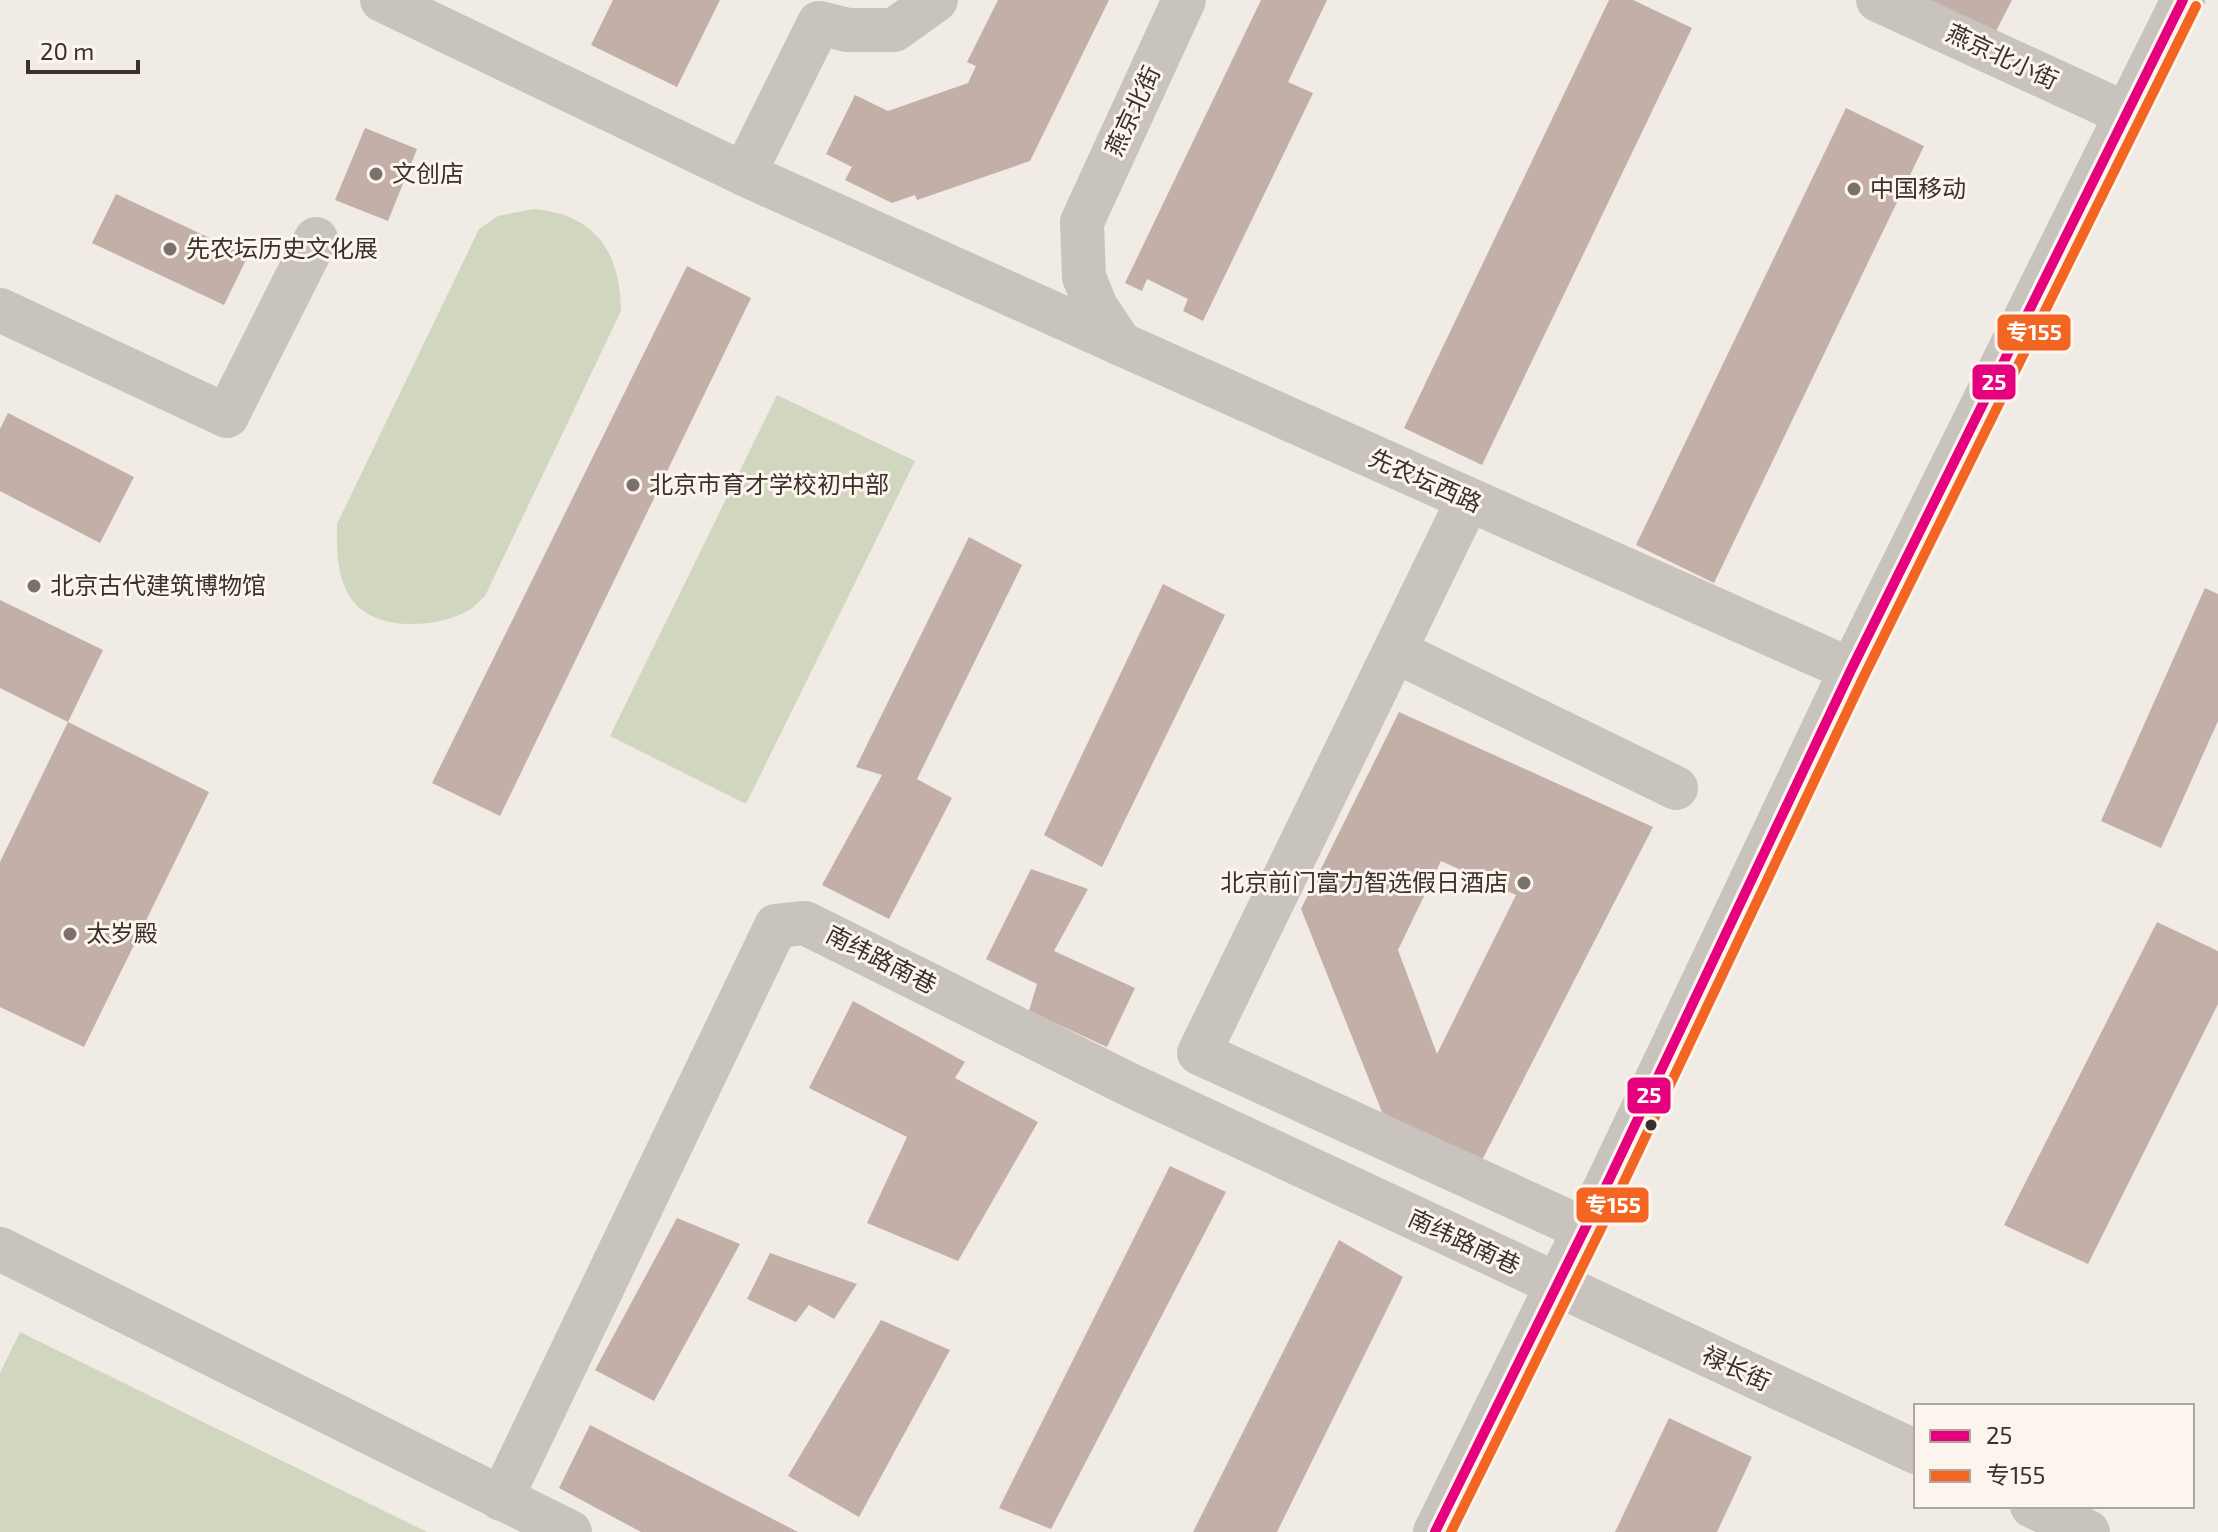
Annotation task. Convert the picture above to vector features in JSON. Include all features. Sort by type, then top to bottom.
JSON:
[{"type":"street","name":"先农坛西路","points":[[382,0],[744,174],[1851,670]]},
{"type":"street","points":[[744,174],[819,23],[848,30],[894,30],[936,0]]},
{"type":"street","name":"燕京北街","points":[[1121,344],[1096,307],[1084,277],[1082,222],[1184,0]]},
{"type":"street","name":"燕京北小街","points":[[1878,0],[2126,114]]},
{"type":"street","points":[[1435,1532],[1557,1285],[1851,670],[2183,0]]},
{"type":"street","points":[[0,310],[227,416],[316,239]]},
{"type":"street","points":[[1468,500],[1199,1053],[1584,1229]]},
{"type":"street","points":[[1395,651],[1676,788]]},
{"type":"street","name":"南纬路南巷","points":[[501,1499],[776,926],[805,923],[1130,1085],[1557,1285]]},
{"type":"street","points":[[0,1249],[570,1532]]},
{"type":"street","name":"禄长街","points":[[1557,1285],[1914,1451]]},
{"type":"street","points":[[2036,1508],[2088,1532]]},
{"type":"green space","points":[[533,209],[555,212],[573,219],[600,239],[616,270],[621,311],[485,596],[471,609],[442,621],[407,624],[374,617],[360,609],[345,588],[338,562],[337,524],[479,229],[498,216]]},
{"type":"green space","points":[[777,395],[915,461],[746,804],[610,736]]},
{"type":"green space","points":[[20,1332],[427,1532],[0,1532],[0,1373]]},
{"type":"building","points":[[613,0],[720,0],[677,87],[591,45]]},
{"type":"building","points":[[998,0],[1109,0],[1030,161],[917,200],[915,195],[892,203],[845,180],[852,167],[826,154],[855,95],[888,111],[968,83],[976,66],[967,62]]},
{"type":"building","points":[[1261,0],[1327,0],[1288,82],[1313,93],[1203,321],[1183,311],[1188,299],[1147,279],[1142,291],[1125,283]]},
{"type":"building","points":[[1609,0],[1633,0],[1692,28],[1482,465],[1404,428]]},
{"type":"building","points":[[1923,0],[2012,0],[1994,35]]},
{"type":"building","points":[[1846,108],[1924,146],[1714,583],[1636,545]]},
{"type":"building","name":"文创店","points":[[365,128],[417,149],[388,221],[335,200]]},
{"type":"building","name":"先农坛历史文化展","points":[[116,194],[248,256],[224,305],[92,243]]},
{"type":"building","points":[[687,266],[751,298],[500,816],[432,783]]},
{"type":"building","points":[[8,413],[134,477],[100,543],[0,491],[0,429]]},
{"type":"building","points":[[969,537],[1022,565],[917,779],[952,798],[889,919],[822,885],[882,775],[856,767]]},
{"type":"building","points":[[1163,584],[1225,615],[1102,867],[1044,835]]},
{"type":"building","points":[[2205,588],[2218,594],[2218,721],[2161,848],[2101,821]]},
{"type":"building","points":[[0,600],[103,650],[68,722],[0,688]]},
{"type":"building","points":[[1399,712],[1653,827],[1479,1166],[1388,1127],[1301,909]],"holes":[[[1441,861],[1516,895],[1437,1054],[1398,950]]]},
{"type":"building","name":"太岁殿","points":[[68,722],[209,792],[84,1047],[0,1007],[0,862]]},
{"type":"building","points":[[1031,869],[1088,889],[1054,951],[1135,988],[1107,1047],[1029,1011],[1037,984],[986,959]]},
{"type":"building","points":[[2157,922],[2218,951],[2218,1004],[2088,1264],[2004,1225]]},
{"type":"building","points":[[853,1001],[965,1062],[955,1078],[1038,1122],[958,1261],[867,1223],[907,1137],[809,1088]]},
{"type":"building","points":[[1170,1166],[1226,1192],[1051,1529],[999,1508]]},
{"type":"building","points":[[677,1218],[740,1244],[654,1401],[595,1370]]},
{"type":"building","points":[[1339,1240],[1403,1277],[1277,1532],[1193,1532]]},
{"type":"building","points":[[770,1253],[857,1284],[834,1319],[809,1305],[796,1322],[747,1299]]},
{"type":"building","points":[[881,1320],[950,1350],[859,1517],[788,1476]]},
{"type":"building","points":[[1669,1418],[1752,1457],[1717,1532],[1615,1532]]},
{"type":"building","points":[[590,1425],[798,1532],[641,1532],[559,1488]]},
{"type":"transit line","name":"25","points":[[1435,1532],[1608,1182],[1851,670],[2183,0]]},
{"type":"transit line","name":"专155","points":[[1451,1532],[1621,1188],[1864,676],[2196,6]]},
{"type":"place","name":"文创店","points":[[376,174]]},
{"type":"place","name":"中国移动","points":[[1854,189]]},
{"type":"place","name":"先农坛历史文化展","points":[[170,249]]},
{"type":"place","name":"北京市育才学校初中部","points":[[633,485]]},
{"type":"place","name":"北京古代建筑博物馆","points":[[34,586]]},
{"type":"place","name":"北京前门富力智选假日酒店","points":[[1524,883]]},
{"type":"place","name":"太岁殿","points":[[70,934]]}]
